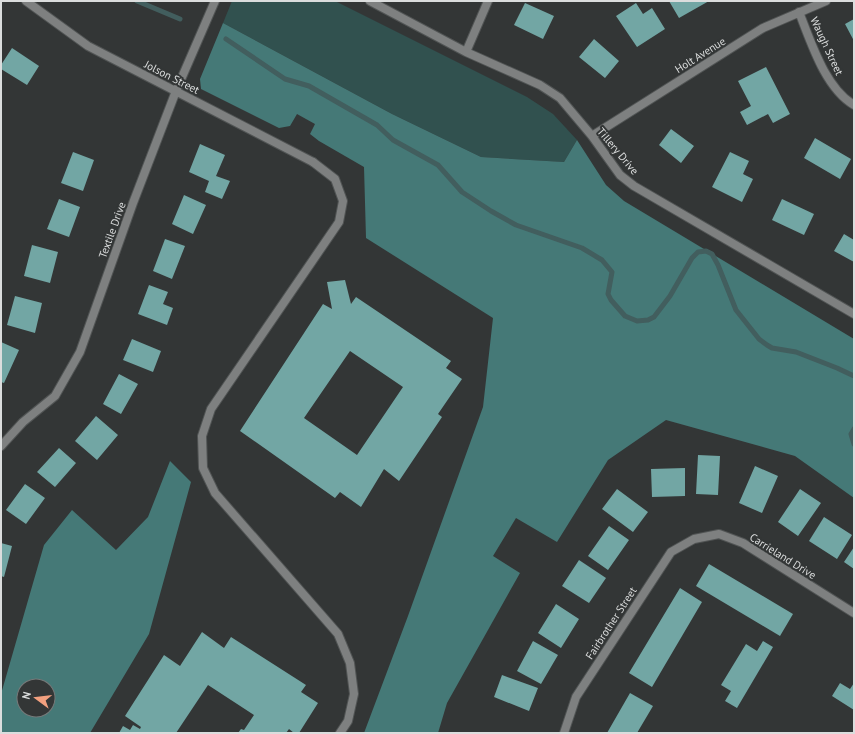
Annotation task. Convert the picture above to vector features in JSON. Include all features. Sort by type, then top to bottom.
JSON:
[{"type":"street","name":"Jolson Street","points":[[26,1],[88,46],[314,162],[335,179],[342,201],[339,222],[211,409],[202,436],[203,468],[215,493],[338,634],[350,663],[354,694],[348,720],[340,733]]},
{"type":"street","name":"Textile Drive","points":[[1,446],[23,422],[55,396],[80,352],[133,203],[176,91],[215,1]]},
{"type":"street","name":"Tillery Drive","points":[[370,1],[466,52],[540,85],[560,98],[592,136],[620,174],[634,186],[854,314]]},
{"type":"street","points":[[466,52],[488,1]]},
{"type":"street","name":"Holt Avenue","points":[[592,136],[764,28],[826,1]]},
{"type":"street","name":"Waugh Street","points":[[799,12],[828,79],[846,100],[854,105]]},
{"type":"street","name":"Carrieland Drive","points":[[694,538],[719,534],[743,543],[854,613]]},
{"type":"street","name":"Fairbrother Street","points":[[564,733],[576,697],[671,552],[694,538]]},
{"type":"shaded area","points":[[232,1],[335,1],[527,97],[553,114],[577,140],[564,162],[481,157],[392,114],[223,23]]},
{"type":"shaded area","points":[[223,23],[392,114],[481,157],[564,162],[577,140],[606,185],[624,201],[854,339],[854,498],[795,456],[666,420],[608,460],[557,542],[516,518],[493,556],[520,573],[447,703],[438,733],[364,733],[408,616],[483,407],[493,318],[366,238],[364,167],[319,141],[310,134],[315,124],[297,114],[290,126],[279,128],[201,89],[200,79]]},
{"type":"shaded area","points":[[170,461],[191,482],[149,634],[90,733],[1,733],[1,694],[44,545],[72,510],[116,550],[148,517]]},
{"type":"building","points":[[669,1],[709,1],[679,18]]},
{"type":"building","points":[[525,3],[554,16],[543,39],[514,25]]},
{"type":"building","points":[[636,3],[643,14],[652,8],[665,29],[637,47],[616,16]]},
{"type":"building","points":[[854,19],[854,41],[845,24]]},
{"type":"building","points":[[594,39],[619,61],[605,78],[579,57]]},
{"type":"building","points":[[12,48],[39,66],[27,85],[1,69],[1,65]]},
{"type":"building","points":[[766,67],[790,114],[773,123],[768,114],[747,125],[740,112],[751,106],[738,81]]},
{"type":"building","points":[[671,129],[694,146],[681,163],[659,145]]},
{"type":"building","points":[[815,138],[851,159],[840,179],[804,158]]},
{"type":"building","points":[[200,144],[225,155],[216,176],[230,181],[222,199],[205,192],[209,181],[189,172]]},
{"type":"building","points":[[73,152],[94,160],[83,191],[61,183]]},
{"type":"building","points":[[730,152],[749,161],[743,174],[753,179],[742,202],[712,187]]},
{"type":"building","points":[[184,195],[206,205],[193,234],[172,224]]},
{"type":"building","points":[[59,199],[80,207],[69,237],[47,229]]},
{"type":"building","points":[[782,199],[814,214],[804,235],[772,220]]},
{"type":"building","points":[[844,234],[854,240],[854,262],[834,251]]},
{"type":"building","points":[[165,239],[185,246],[172,279],[153,271]]},
{"type":"building","points":[[32,245],[58,252],[50,283],[24,276]]},
{"type":"building","points":[[345,280],[351,304],[356,297],[451,361],[446,368],[462,379],[438,414],[442,417],[399,481],[384,469],[361,507],[340,492],[335,498],[240,431],[323,304],[332,309],[327,282]],"holes":[[[350,351],[403,387],[357,455],[304,418]]]},
{"type":"building","points":[[149,285],[168,292],[163,304],[173,308],[167,325],[138,314]]},
{"type":"building","points":[[15,296],[42,303],[35,333],[7,325]]},
{"type":"building","points":[[132,339],[161,351],[153,372],[123,360]]},
{"type":"building","points":[[1,342],[19,350],[4,383],[1,382]]},
{"type":"building","points":[[119,374],[138,384],[121,414],[103,404]]},
{"type":"building","points":[[96,416],[118,435],[97,460],[75,441]]},
{"type":"building","points":[[59,448],[76,463],[55,487],[37,472]]},
{"type":"building","points":[[698,455],[720,456],[718,495],[696,494]]},
{"type":"building","points":[[755,466],[778,476],[762,513],[739,503]]},
{"type":"building","points":[[685,468],[685,496],[652,497],[651,469]]},
{"type":"building","points":[[25,484],[45,498],[26,524],[6,510]]},
{"type":"building","points":[[617,489],[648,512],[633,532],[602,509]]},
{"type":"building","points":[[800,489],[821,503],[798,536],[778,522]]},
{"type":"building","points":[[824,517],[852,535],[837,559],[809,541]]},
{"type":"building","points":[[609,526],[629,540],[608,570],[588,556]]},
{"type":"building","points":[[1,543],[12,546],[4,577],[1,576]]},
{"type":"building","points":[[854,547],[854,569],[844,562]]},
{"type":"building","points":[[579,560],[606,578],[589,603],[562,586]]},
{"type":"building","points":[[709,564],[793,614],[780,636],[696,586]]},
{"type":"building","points":[[680,588],[702,602],[652,687],[629,673]]},
{"type":"building","points":[[556,604],[579,619],[561,648],[538,633]]},
{"type":"building","points":[[202,632],[224,648],[231,637],[306,685],[301,692],[318,703],[299,733],[294,733],[289,729],[286,733],[238,733],[241,729],[244,730],[254,715],[208,685],[176,733],[119,733],[123,726],[130,730],[133,725],[140,729],[141,727],[125,716],[164,655],[180,666]]},
{"type":"building","points":[[533,641],[558,655],[541,684],[517,671]]},
{"type":"building","points":[[763,641],[773,647],[737,708],[725,701],[731,691],[721,685],[746,644],[757,651]]},
{"type":"building","points":[[502,675],[538,688],[529,711],[494,697]]},
{"type":"building","points":[[840,683],[850,689],[854,683],[854,710],[832,696]]},
{"type":"building","points":[[630,693],[653,706],[637,733],[607,733]]},
{"type":"waterway","points":[[137,1],[180,19]]},
{"type":"waterway","points":[[226,39],[285,79],[309,86],[377,125],[393,140],[438,165],[462,192],[491,211],[516,225],[582,248],[602,260],[612,272],[608,294],[611,300],[625,316],[637,321],[648,320],[654,317],[670,296],[692,258],[698,252],[706,251],[712,254],[718,265],[736,310],[759,339],[772,348],[796,352],[854,376]]},
{"type":"waterway","points":[[854,429],[851,434],[854,444]]}]
